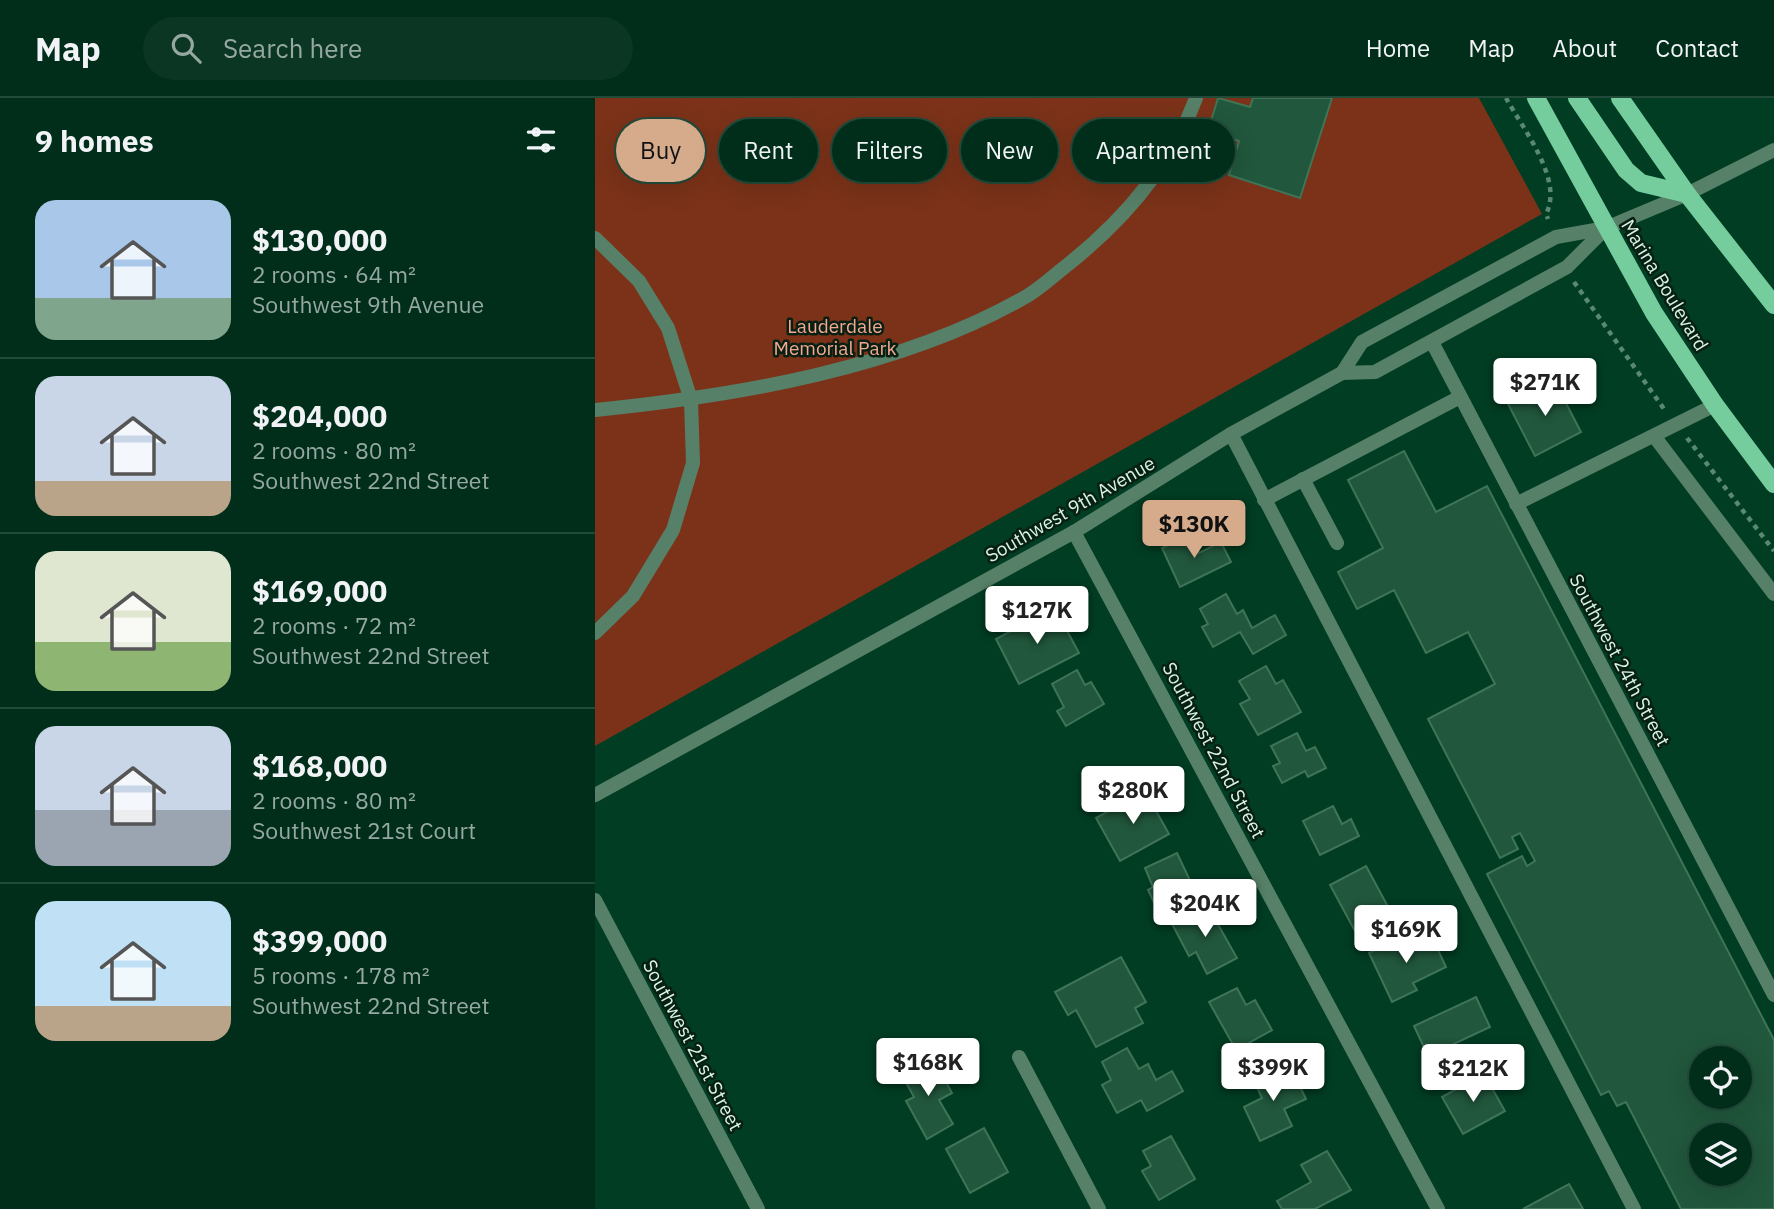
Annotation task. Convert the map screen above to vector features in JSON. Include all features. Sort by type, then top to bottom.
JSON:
[{"type":"main road","name":"Marina Boulevard","points":[[1536,98],[1654,313],[1715,405],[1774,484]]},
{"type":"main road","points":[[1577,98],[1626,170],[1641,183],[1687,194]]},
{"type":"main road","points":[[1620,98],[1687,194],[1774,304]]},
{"type":"street","points":[[595,410],[691,400],[803,378],[941,338],[1029,296],[1091,246],[1142,194],[1187,122],[1196,98]]},
{"type":"street","name":"Southwest 9th Avenue","points":[[1342,373],[1362,342],[1556,237],[1606,228],[1687,194],[1774,150]]},
{"type":"street","name":"Southwest 9th Avenue","points":[[595,795],[1074,532],[1231,434],[1342,373],[1375,372],[1567,267],[1606,228]]},
{"type":"street","points":[[595,238],[639,281],[668,328],[691,400],[694,463],[673,530],[633,596],[595,633]]},
{"type":"street","name":"Southwest 24th Street","points":[[1432,342],[1774,995]]},
{"type":"street","points":[[1264,500],[1460,397]]},
{"type":"street","points":[[1516,504],[1715,405]]},
{"type":"street","points":[[1231,434],[1634,1209]]},
{"type":"street","points":[[1654,436],[1774,594]]},
{"type":"street","points":[[1304,479],[1337,543]]},
{"type":"street","name":"Southwest 22nd Street","points":[[1074,532],[1438,1209]]},
{"type":"street","name":"Southwest 21st Street","points":[[595,900],[758,1209]]},
{"type":"street","points":[[1019,1057],[1099,1209]]},
{"type":"path","points":[[1506,98],[1550,177],[1552,196],[1546,214]]},
{"type":"green space","name":"Lauderdale Memorial Park","points":[[595,98],[1479,98],[1542,214],[595,746]]},
{"type":"building","points":[[1218,98],[1250,107],[1253,98],[1332,98],[1300,198],[1235,177],[1235,155],[1239,141],[1235,140],[1235,119],[1212,119]]},
{"type":"building","points":[[1554,380],[1581,432],[1535,456],[1508,404]]},
{"type":"building","points":[[1404,451],[1436,512],[1487,486],[1774,1040],[1774,1209],[1681,1209],[1626,1102],[1617,1106],[1609,1091],[1601,1095],[1487,874],[1522,856],[1527,866],[1535,861],[1520,833],[1512,837],[1518,849],[1500,858],[1428,719],[1495,684],[1468,632],[1426,653],[1394,590],[1357,609],[1338,572],[1383,548],[1348,480]]},
{"type":"building","points":[[1190,535],[1199,553],[1221,542],[1231,562],[1180,587],[1162,548]]},
{"type":"building","points":[[1226,594],[1237,614],[1243,610],[1252,628],[1275,615],[1286,635],[1253,654],[1240,632],[1213,647],[1202,627],[1208,624],[1200,609]]},
{"type":"building","points":[[1055,608],[1079,653],[1019,684],[996,639]]},
{"type":"building","points":[[1266,666],[1276,684],[1283,680],[1301,712],[1258,735],[1240,704],[1250,699],[1239,681]]},
{"type":"building","points":[[1077,670],[1085,685],[1091,682],[1104,704],[1066,726],[1057,711],[1064,707],[1052,684]]},
{"type":"building","points":[[1297,733],[1306,751],[1315,747],[1326,768],[1308,777],[1305,771],[1282,783],[1273,766],[1280,763],[1271,746]]},
{"type":"building","points":[[1145,791],[1169,834],[1120,861],[1096,818]]},
{"type":"building","points":[[1333,806],[1342,824],[1351,819],[1359,836],[1320,855],[1303,821]]},
{"type":"building","points":[[1177,853],[1194,889],[1156,907],[1148,890],[1153,887],[1145,868]]},
{"type":"building","points":[[1366,866],[1392,914],[1356,933],[1330,885]]},
{"type":"building","points":[[1207,905],[1237,958],[1207,974],[1196,952],[1189,956],[1172,924]]},
{"type":"building","points":[[1402,937],[1407,949],[1432,937],[1446,967],[1413,983],[1417,990],[1392,1002],[1369,953]]},
{"type":"building","points":[[1121,957],[1146,1002],[1135,1008],[1143,1023],[1096,1047],[1076,1010],[1068,1015],[1055,992]]},
{"type":"building","points":[[1237,988],[1246,1005],[1255,1000],[1272,1030],[1236,1050],[1209,1002]]},
{"type":"building","points":[[1476,997],[1490,1027],[1428,1056],[1414,1026]]},
{"type":"building","points":[[1127,1048],[1139,1069],[1148,1064],[1156,1080],[1172,1071],[1183,1091],[1147,1111],[1141,1100],[1117,1113],[1102,1085],[1111,1080],[1102,1062]]},
{"type":"building","points":[[933,1058],[952,1093],[939,1100],[953,1124],[927,1139],[906,1101],[914,1097],[902,1075]]},
{"type":"building","points":[[1279,1067],[1287,1082],[1296,1078],[1306,1099],[1284,1109],[1292,1126],[1260,1141],[1244,1107],[1262,1098],[1253,1079]]},
{"type":"building","points":[[1484,1074],[1505,1111],[1463,1134],[1442,1097]]},
{"type":"building","points":[[984,1128],[1008,1172],[970,1193],[946,1149]]},
{"type":"building","points":[[1171,1136],[1195,1179],[1159,1200],[1142,1171],[1151,1166],[1143,1151]]},
{"type":"building","points":[[1327,1151],[1351,1190],[1315,1209],[1282,1209],[1277,1201],[1311,1182],[1301,1165]]},
{"type":"building","points":[[1569,1184],[1583,1209],[1523,1209]]}]
